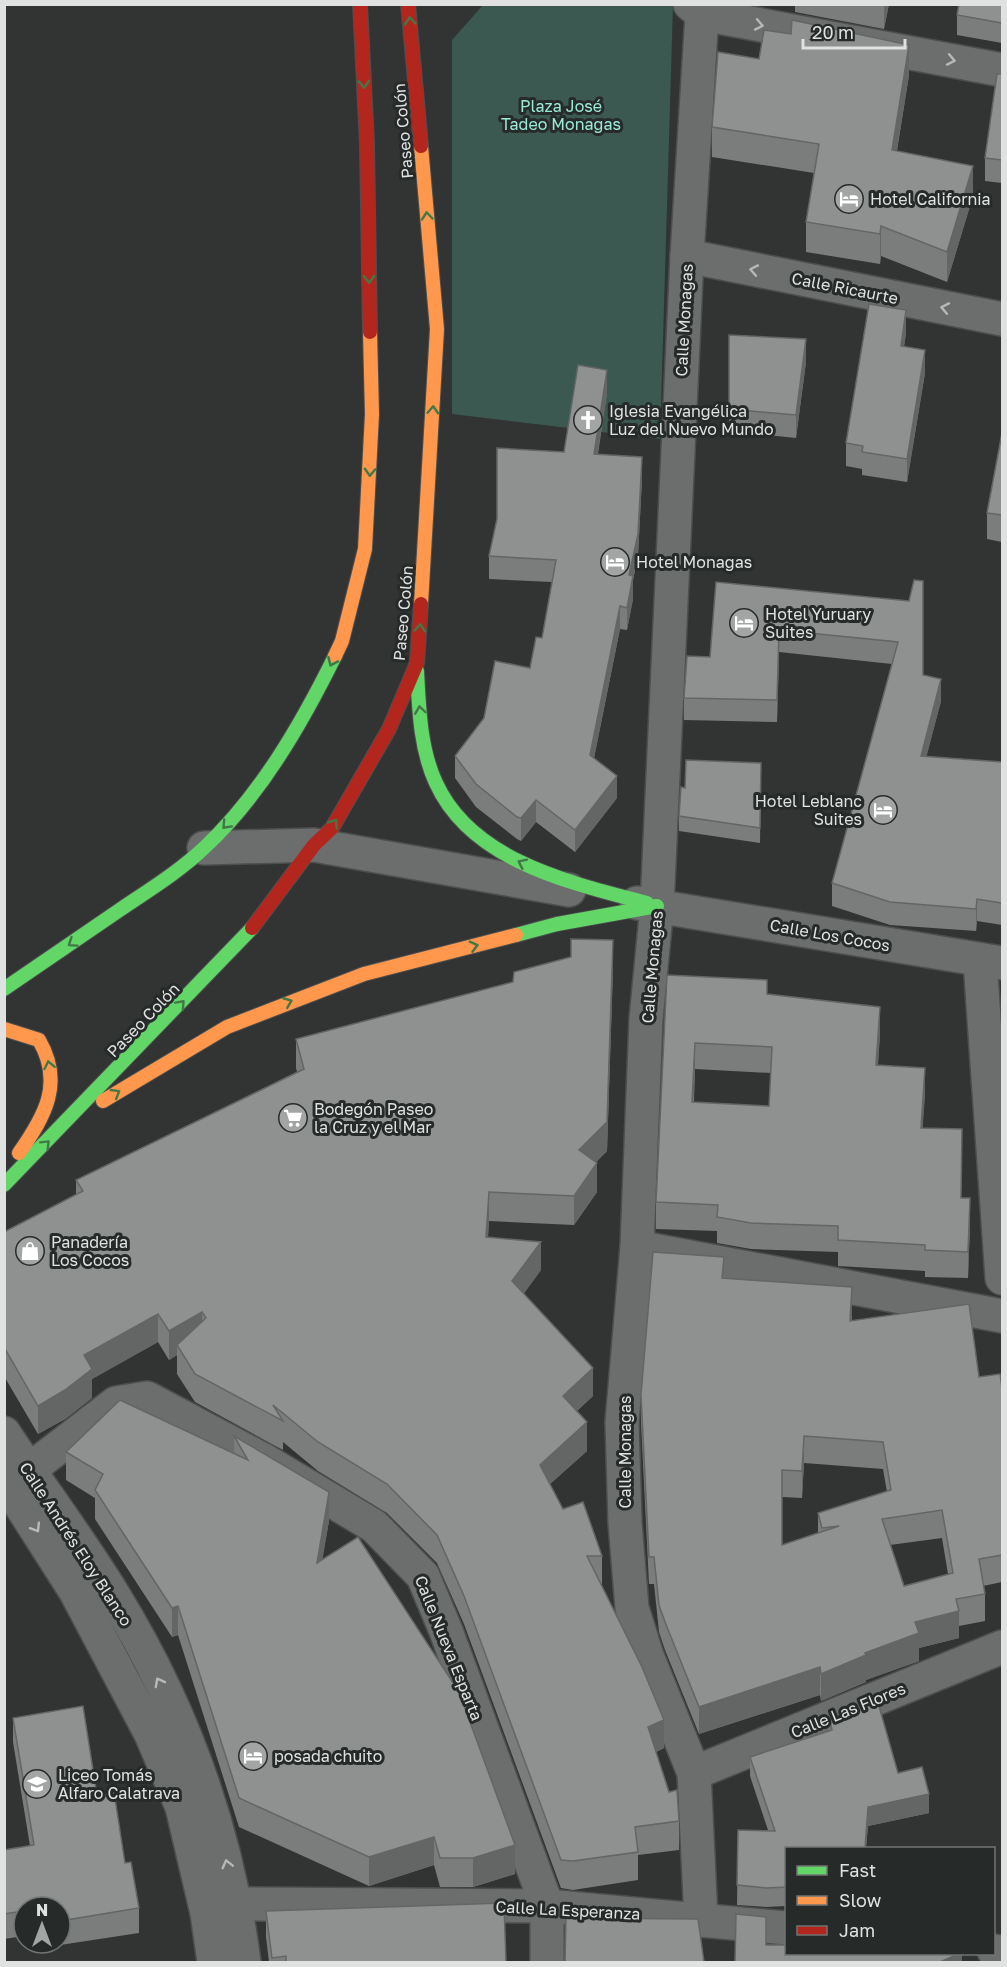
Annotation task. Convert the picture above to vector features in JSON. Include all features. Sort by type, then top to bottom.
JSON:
[{"type":"street","points":[[4,989],[146,892],[204,848],[237,813],[312,702],[342,641],[365,549],[372,414],[367,144],[360,4]]},
{"type":"street","name":"Paseo Colón","points":[[4,1185],[245,936],[314,845],[332,828],[367,771],[389,729],[417,663],[437,329],[408,4]]},
{"type":"street","points":[[700,8],[1002,70]]},
{"type":"street","name":"Calle Monagas","points":[[700,8],[657,906],[646,1019],[637,1247],[622,1422],[627,1565],[632,1608],[647,1656],[694,1773],[701,1919]]},
{"type":"street","name":"Calle Ricaurte","points":[[687,256],[1002,319]]},
{"type":"street","points":[[417,663],[419,709],[432,769],[442,795],[471,830],[493,848],[557,879],[657,906]]},
{"type":"street","name":"Calle Los Cocos","points":[[204,848],[314,845],[991,962]]},
{"type":"street","points":[[66,1123],[227,1028],[364,974],[557,924],[657,906]]},
{"type":"street","points":[[991,962],[1002,1278]]},
{"type":"street","points":[[4,1029],[39,1040],[50,1062],[51,1084],[43,1114],[4,1174]]},
{"type":"street","points":[[637,1247],[1002,1316]]},
{"type":"street","name":"Calle Nueva Esparta","points":[[17,1474],[116,1403],[147,1398],[262,1459],[374,1526],[423,1576],[547,1906],[547,1962]]},
{"type":"street","name":"Calle Andrés Eloy Blanco","points":[[4,1433],[17,1474],[114,1596],[184,1728],[213,1808],[222,1909],[214,1962]]},
{"type":"street","name":"Calle Las Flores","points":[[694,1773],[1002,1647]]},
{"type":"street","name":"Calle La Esperanza","points":[[222,1909],[547,1906],[785,1928]]},
{"type":"street","name":"Calle Andrés Eloy Blanco","points":[[222,1909],[244,1962]]},
{"type":"green space","name":"Plaza José Tadeo Monagas","points":[[483,5],[673,5],[660,439],[452,414],[452,40]]},
{"type":"building","points":[[959,4],[1002,4],[1002,23],[957,15]]},
{"type":"building","points":[[792,20],[909,45],[892,150],[973,166],[947,252],[881,226],[880,234],[806,222],[819,144],[712,127],[718,52],[759,59],[764,30],[791,34]]},
{"type":"building","points":[[997,74],[1002,74],[1002,160],[985,158]]},
{"type":"building","points":[[869,304],[906,310],[901,346],[925,350],[907,459],[862,452],[863,446],[846,443]]},
{"type":"building","points":[[729,335],[806,339],[796,415],[729,409]]},
{"type":"building","points":[[578,365],[607,370],[594,454],[642,457],[638,534],[629,575],[633,576],[627,608],[620,606],[590,755],[617,776],[575,830],[536,800],[521,818],[517,817],[476,784],[455,756],[484,718],[495,661],[530,668],[536,637],[542,638],[556,560],[489,556],[497,519],[497,448],[564,452]]},
{"type":"building","points":[[1002,433],[1002,515],[987,513]]},
{"type":"building","points":[[914,580],[923,581],[923,675],[941,679],[921,756],[1002,762],[1002,903],[977,899],[976,909],[890,902],[832,883],[898,642],[779,630],[777,700],[684,698],[687,656],[710,657],[716,582],[909,601]]},
{"type":"building","points":[[686,760],[761,763],[760,828],[679,816],[681,787],[685,788]]},
{"type":"building","points":[[571,939],[613,940],[607,1122],[579,1150],[597,1163],[574,1196],[489,1192],[486,1237],[541,1242],[512,1281],[593,1368],[563,1396],[587,1422],[540,1465],[563,1509],[583,1502],[602,1556],[587,1556],[642,1667],[664,1720],[648,1727],[669,1792],[677,1790],[679,1821],[635,1827],[638,1852],[573,1861],[561,1860],[464,1596],[437,1535],[387,1484],[318,1442],[273,1405],[283,1421],[195,1374],[177,1345],[206,1318],[202,1312],[169,1331],[158,1314],[84,1355],[92,1369],[65,1390],[38,1406],[4,1347],[4,1232],[83,1191],[76,1180],[304,1069],[296,1039],[513,982],[514,972],[571,957]]},
{"type":"building","points":[[667,975],[767,980],[767,994],[880,1007],[876,1065],[925,1068],[921,1128],[962,1129],[961,1198],[970,1198],[968,1252],[925,1250],[925,1245],[838,1240],[838,1226],[751,1223],[717,1217],[718,1205],[656,1202]],"holes":[[[695,1043],[772,1047],[769,1106],[692,1102]]]},
{"type":"building","points":[[653,1252],[724,1257],[722,1278],[852,1287],[850,1321],[969,1304],[979,1377],[1000,1374],[1002,1388],[1002,1555],[979,1559],[985,1594],[956,1599],[959,1611],[915,1622],[919,1633],[865,1653],[866,1655],[821,1674],[820,1667],[699,1707],[659,1605],[654,1557],[649,1557],[641,1395]],"holes":[[[804,1436],[883,1442],[891,1490],[818,1513],[822,1528],[839,1526],[782,1545],[782,1470],[802,1471]],[[942,1510],[953,1573],[904,1586],[882,1519]]]},
{"type":"building","points":[[120,1400],[248,1460],[234,1436],[329,1492],[317,1563],[358,1537],[459,1692],[515,1845],[473,1858],[440,1858],[434,1837],[369,1857],[239,1798],[178,1606],[172,1608],[95,1490],[103,1474],[66,1452]]},
{"type":"building","points":[[877,1699],[898,1773],[922,1767],[929,1794],[868,1807],[865,1847],[785,1847],[785,1887],[737,1885],[738,1830],[775,1831],[750,1757],[832,1730],[829,1719]]},
{"type":"building","points":[[83,1706],[97,1795],[114,1792],[125,1863],[131,1862],[139,1908],[72,1919],[72,1895],[12,1895],[12,1913],[4,1914],[4,1850],[34,1845],[13,1718]]},
{"type":"building","points":[[504,1903],[506,1962],[286,1962],[286,1956],[272,1958],[266,1911]]},
{"type":"building","points":[[736,1914],[766,1917],[766,1945],[785,1945],[785,1955],[956,1955],[940,1962],[735,1962]]},
{"type":"building","points":[[566,1918],[698,1919],[704,1962],[565,1962]]},
{"type":"traffic: fast","points":[[4,989],[175,872],[225,827],[262,782],[278,758],[335,656]]},
{"type":"traffic: fast","points":[[417,671],[421,728],[427,756],[436,783],[452,810],[474,832],[499,850],[527,865],[587,887],[647,903]]},
{"type":"traffic: fast","points":[[516,935],[557,924],[657,906]]},
{"type":"traffic: fast","points":[[4,1185],[252,928]]},
{"type":"traffic: slow","points":[[421,146],[437,329],[421,604]]},
{"type":"traffic: slow","points":[[335,656],[342,641],[365,549],[372,414],[370,332]]},
{"type":"traffic: slow","points":[[103,1101],[227,1027],[364,974],[516,935]]},
{"type":"traffic: slow","points":[[4,1029],[39,1040],[50,1071],[51,1085],[48,1099],[37,1126],[19,1153]]},
{"type":"traffic: jam","points":[[360,4],[367,144],[370,332]]},
{"type":"traffic: jam","points":[[408,4],[421,146]]},
{"type":"traffic: jam","points":[[252,928],[314,845],[332,828],[389,729],[417,663],[421,604]]},
{"type":"place","name":"Hotel California","points":[[849,199]]},
{"type":"place","name":"Iglesia Evangélica Luz del Nuevo Mundo","points":[[588,420]]},
{"type":"place","name":"Hotel Monagas","points":[[615,562]]},
{"type":"place","name":"Hotel Yuruary Suites","points":[[744,623]]},
{"type":"place","name":"Hotel Leblanc Suites","points":[[883,810]]},
{"type":"place","name":"Bodegón Paseo la Cruz y el Mar","points":[[293,1118]]},
{"type":"place","name":"Panadería Los Cocos","points":[[30,1251]]},
{"type":"place","name":"posada chuito","points":[[253,1756]]},
{"type":"place","name":"Liceo Tomás Alfaro Calatrava","points":[[37,1784]]}]
